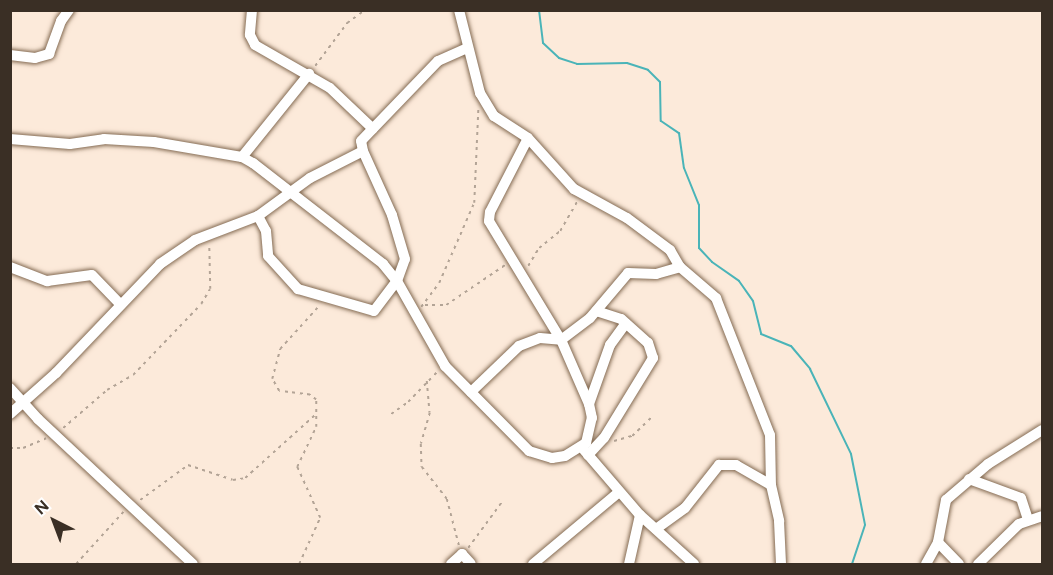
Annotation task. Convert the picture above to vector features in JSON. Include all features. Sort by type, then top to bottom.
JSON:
[{"type":"street","points":[[10,55],[35,58],[49,54],[61,21],[69,10]]},
{"type":"street","points":[[252,10],[250,35],[255,45],[309,74],[339,95],[373,129]]},
{"type":"street","points":[[459,10],[480,93],[494,116],[528,138],[566,183],[627,218],[667,247],[680,267],[721,307],[770,435],[771,485],[779,521],[781,564]]},
{"type":"street","points":[[258,216],[266,231],[270,260],[298,289],[327,295],[372,312],[397,280],[405,259],[392,215],[363,151],[361,141],[438,61],[467,48]]},
{"type":"street","points":[[242,157],[309,74]]},
{"type":"street","points":[[528,138],[490,212],[493,230],[561,340],[589,404],[591,429],[585,452]]},
{"type":"street","points":[[10,139],[70,144],[104,139],[154,142],[242,157],[292,191],[363,246],[397,280],[412,312],[445,366],[529,451],[552,458],[585,452],[604,438],[653,358],[648,343],[616,316],[596,311]]},
{"type":"street","points":[[10,414],[23,404],[160,264],[208,234],[258,216],[292,191],[363,151]]},
{"type":"street","points":[[10,267],[46,281],[92,275],[120,304]]},
{"type":"street","points":[[471,392],[519,346],[540,338],[561,340],[596,311],[628,273],[656,274],[680,267]]},
{"type":"street","points":[[589,404],[610,345],[625,324]]},
{"type":"street","points":[[10,388],[53,434],[193,564]]},
{"type":"street","points":[[926,564],[938,542],[946,500],[969,478],[1042,430]]},
{"type":"street","points":[[585,452],[640,515],[694,564]]},
{"type":"street","points":[[656,529],[685,508],[719,465],[736,465],[771,485]]},
{"type":"street","points":[[969,478],[1021,498],[1028,519]]},
{"type":"street","points":[[533,564],[619,492]]},
{"type":"street","points":[[628,564],[640,515]]},
{"type":"street","points":[[978,564],[1004,536],[1028,519],[1042,516]]},
{"type":"street","points":[[938,542],[959,564]]},
{"type":"street","points":[[451,564],[462,554],[471,564]]},
{"type":"path","points":[[309,74],[347,23],[364,10]]},
{"type":"path","points":[[425,305],[446,268],[474,203],[480,93]]},
{"type":"path","points":[[523,281],[532,256],[560,231],[581,193]]},
{"type":"path","points":[[10,448],[23,448],[53,434],[133,375],[208,296],[211,276],[208,234]]},
{"type":"path","points":[[412,312],[425,305],[446,305],[511,262]]},
{"type":"path","points":[[299,564],[320,518],[297,467],[312,442],[316,414],[315,397],[279,391],[272,379],[280,349],[327,295]]},
{"type":"path","points":[[391,414],[408,402],[427,381],[445,366]]},
{"type":"path","points":[[427,381],[430,413],[421,444],[422,467],[447,499],[458,544],[465,552],[501,503]]},
{"type":"path","points":[[76,564],[101,533],[132,506],[188,465],[233,480],[245,478],[316,414]]},
{"type":"path","points":[[604,438],[627,439],[652,417]]},
{"type":"waterway","points":[[539,10],[543,43],[559,58],[577,64],[627,63],[648,70],[660,82],[661,121],[679,133],[684,168],[699,205],[699,248],[712,262],[739,281],[753,301],[761,334],[791,346],[810,369],[851,454],[865,525],[852,564]]}]
